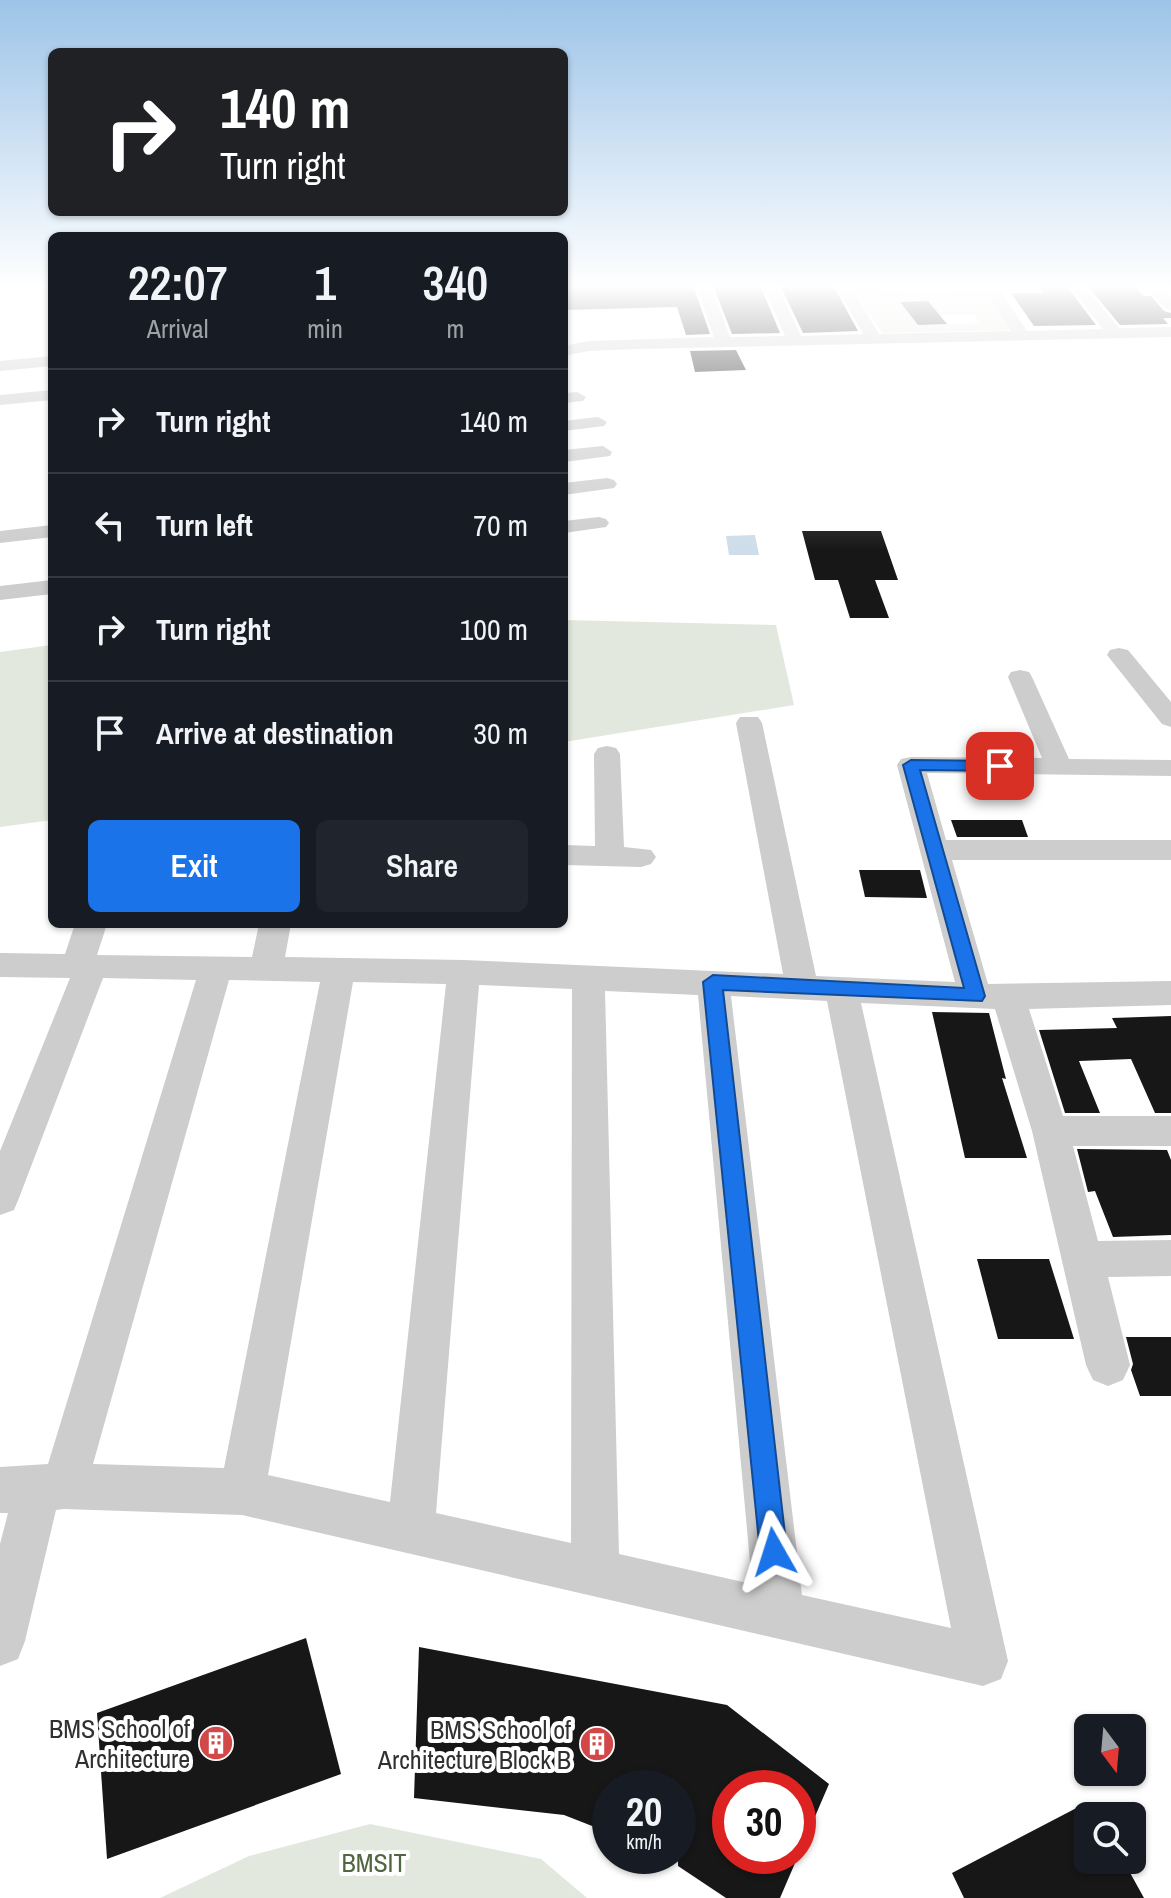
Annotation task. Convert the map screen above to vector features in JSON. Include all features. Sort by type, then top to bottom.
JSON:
[{"type":"street","points":[[0,400],[48,395]]},
{"type":"street","points":[[568,426],[598,422]]},
{"type":"street","points":[[568,456],[603,452]]},
{"type":"street","points":[[568,489],[607,484]]},
{"type":"street","points":[[568,527],[599,523]]},
{"type":"street","points":[[0,537],[48,531]]},
{"type":"street","points":[[0,593],[48,587]]},
{"type":"street","points":[[1119,655],[1171,719]]},
{"type":"street","points":[[1020,677],[1059,767]]},
{"type":"street","points":[[34,1488],[242,1492],[983,1661],[822,988],[749,723]]},
{"type":"street","points":[[607,754],[610,856]]},
{"type":"street","points":[[1108,1365],[1050,1131],[992,996],[935,850],[911,765],[1171,768]]},
{"type":"street","points":[[935,850],[1171,850]]},
{"type":"street","points":[[568,855],[641,857]]},
{"type":"street","points":[[0,1198],[84,967],[90,928]]},
{"type":"street","points":[[266,970],[274,928]]},
{"type":"street","points":[[0,965],[464,972],[992,996],[1171,993]]},
{"type":"street","points":[[0,1641],[34,1488],[216,969]]},
{"type":"street","points":[[242,1492],[339,970]]},
{"type":"street","points":[[411,1530],[464,972]]},
{"type":"street","points":[[588,977],[595,1572]]},
{"type":"street","points":[[713,982],[780,1615]]},
{"type":"street","points":[[1050,1131],[1171,1131]]},
{"type":"street","points":[[1083,1259],[1171,1258]]},
{"type":"green space","points":[[568,620],[776,625],[794,705],[568,741]]},
{"type":"green space","points":[[48,646],[48,821],[0,827],[0,652]]},
{"type":"green space","name":"BMSIT","points":[[370,1824],[541,1859],[587,1898],[160,1898],[249,1856]]},
{"type":"water","points":[[755,535],[759,555],[729,555],[726,536]]},
{"type":"building","points":[[802,531],[881,531],[898,580],[875,580],[889,618],[850,618],[838,580],[815,580]]},
{"type":"building","points":[[951,820],[1022,820],[1028,837],[957,837]]},
{"type":"building","points":[[859,870],[920,870],[927,898],[865,897]]},
{"type":"building","points":[[932,1012],[989,1013],[1006,1079],[1002,1078],[1027,1158],[965,1158]]},
{"type":"building","points":[[1171,1016],[1171,1113],[1155,1113],[1131,1059],[1079,1061],[1100,1113],[1065,1113],[1039,1030],[1117,1028],[1112,1018]]},
{"type":"building","points":[[1077,1149],[1167,1150],[1171,1160],[1171,1235],[1113,1237],[1095,1191],[1088,1192]]},
{"type":"building","points":[[977,1259],[1049,1259],[1074,1339],[998,1339]]},
{"type":"building","points":[[1126,1337],[1171,1337],[1171,1396],[1140,1396],[1131,1370],[1133,1364]]},
{"type":"building","name":"BMS School of Architecture","points":[[306,1638],[341,1774],[107,1859],[97,1713]]},
{"type":"building","name":"BMS School of Architecture Block B","points":[[419,1647],[727,1705],[811,1770],[712,1770],[712,1874],[790,1874],[780,1898],[726,1898],[690,1874],[696,1874],[696,1770],[592,1770],[592,1826],[564,1815],[414,1798]]},
{"type":"building","name":"BMS School of Architecture Block B","points":[[816,1774],[829,1784],[816,1814]]},
{"type":"building","points":[[1074,1809],[1074,1874],[1131,1874],[1144,1898],[964,1898],[952,1873]]},
{"type":"place","name":"BMS School of Architecture","points":[[216,1743]]},
{"type":"place","name":"BMS School of Architecture Block B","points":[[597,1744]]},
{"type":"route","points":[[774,1552],[713,982],[975,996],[911,765],[1000,766]]}]
